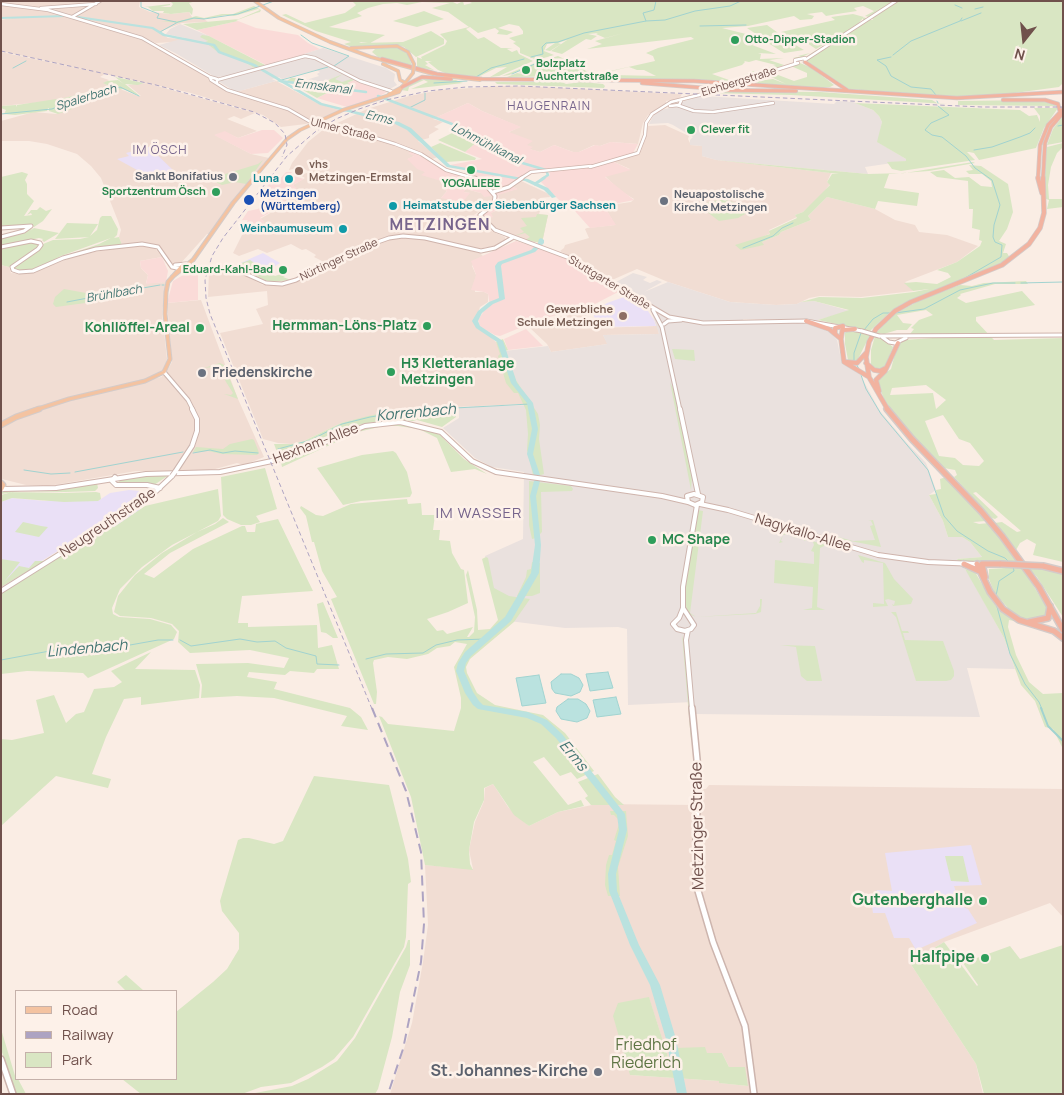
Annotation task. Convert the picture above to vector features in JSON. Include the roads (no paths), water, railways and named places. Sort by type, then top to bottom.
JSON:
[{"type":"highway","points":[[382,61],[429,72],[476,79],[652,80],[957,98],[1063,92]]},
{"type":"highway","points":[[801,61],[846,89],[867,93]]},
{"type":"highway","points":[[396,90],[422,77],[480,80],[596,80],[707,83],[940,99],[1045,100],[1058,104],[1062,111]]},
{"type":"highway","points":[[596,80],[700,86],[727,90]]},
{"type":"highway","points":[[812,89],[831,87],[834,84],[832,80]]},
{"type":"highway","points":[[700,86],[710,88],[710,91],[831,91]]},
{"type":"highway","points":[[989,99],[1063,92]]},
{"type":"highway","points":[[1041,150],[1051,127],[1062,111]]},
{"type":"highway","points":[[1062,111],[1047,127],[1040,145],[1044,203],[1040,228],[1029,244],[1002,265],[910,302],[892,313],[876,329],[869,342],[866,352],[866,363],[869,377],[882,401],[912,439],[981,511],[1002,536],[1028,572],[1063,630]]},
{"type":"highway","points":[[806,321],[835,332],[841,339]]},
{"type":"highway","points":[[835,332],[835,328],[855,329]]},
{"type":"highway","points":[[843,328],[841,339],[843,359],[846,364],[869,377]]},
{"type":"highway","points":[[888,339],[894,348]]},
{"type":"highway","points":[[882,401],[876,380],[886,368],[899,341]]},
{"type":"highway","points":[[843,359],[856,363],[866,352]]},
{"type":"highway","points":[[866,363],[871,369],[877,371],[886,368]]},
{"type":"highway","points":[[964,564],[980,571]]},
{"type":"highway","points":[[979,564],[1043,566],[1063,571]]},
{"type":"highway","points":[[979,564],[980,571],[996,600],[1003,608],[1019,620],[1054,631],[1063,638]]},
{"type":"highway","points":[[979,564],[985,580]]},
{"type":"highway","points":[[1019,620],[1032,623],[1045,620],[1048,618],[1050,606]]},
{"type":"highway","points":[[1056,617],[1063,621]]},
{"type":"main road","points":[[72,17],[100,1]]},
{"type":"main road","points":[[255,1],[269,11],[313,35],[382,61]]},
{"type":"main road","name":"Eichbergstraße","points":[[602,163],[638,153],[647,120],[661,108],[801,61],[896,1]]},
{"type":"main road","points":[[1,4],[40,9],[142,38],[215,79],[292,58],[310,57],[354,79],[385,90],[396,90]]},
{"type":"main road","points":[[40,9],[52,6],[96,4]]},
{"type":"main road","points":[[269,11],[382,61]]},
{"type":"main road","points":[[1,425],[16,417],[69,399],[145,381],[164,372],[170,359],[165,304],[168,282],[181,267],[196,256],[236,201],[287,138],[347,108],[388,95],[406,83],[413,73],[414,64],[412,57],[402,48],[394,45],[364,49],[349,48]]},
{"type":"main road","points":[[380,46],[371,52],[398,71],[400,80],[406,83]]},
{"type":"main road","points":[[371,57],[428,73],[480,80]]},
{"type":"main road","name":"Ulmer Straße","points":[[215,79],[235,93],[288,109],[314,124],[359,133],[421,154],[442,167],[484,183],[492,191]]},
{"type":"main road","points":[[678,103],[684,108],[696,111],[717,112],[773,103]]},
{"type":"main road","points":[[320,122],[319,124],[324,127]]},
{"type":"main road","points":[[492,191],[509,187],[533,172],[547,172],[602,163]]},
{"type":"main road","name":"Stuttgarter Straße","points":[[492,191],[496,202],[480,215],[495,230],[512,238],[564,255],[629,292],[654,310],[668,317],[681,320]]},
{"type":"main road","points":[[1,228],[31,226],[24,231],[1,237]]},
{"type":"main road","name":"Nürtinger Straße","points":[[181,267],[238,270],[266,283],[282,284],[296,280],[359,248],[389,238],[410,236],[425,238],[484,251],[496,248],[512,238]]},
{"type":"main road","points":[[1,247],[27,241],[41,244],[17,262],[12,269],[23,273],[38,270],[63,258],[90,251],[136,244],[157,246],[170,265],[181,267]]},
{"type":"main road","points":[[654,310],[662,325],[690,455],[694,485],[698,494],[704,500],[698,504],[694,517],[684,580],[683,608],[679,618],[673,624],[681,631],[688,630]]},
{"type":"main road","points":[[662,325],[668,317]]},
{"type":"main road","points":[[662,325],[668,321],[681,320],[703,323],[806,321],[843,328]]},
{"type":"main road","points":[[855,329],[899,341],[908,337]]},
{"type":"main road","points":[[888,339],[897,336],[1063,335]]},
{"type":"main road","points":[[897,336],[899,341]]},
{"type":"main road","points":[[164,372],[193,406],[198,422],[195,436]]},
{"type":"main road","name":"Hexham-Allee","points":[[2,486],[15,488],[56,488],[116,477],[146,474],[205,474],[286,458],[365,426],[400,422],[416,424],[441,432],[472,461],[496,472],[662,496],[698,504]]},
{"type":"main road","name":"Neugreuthstraße","points":[[1,591],[87,538],[158,489],[174,474],[192,446],[195,436]]},
{"type":"main road","points":[[116,477],[117,483],[123,486]]},
{"type":"main road","points":[[112,483],[116,477]]},
{"type":"main road","points":[[94,482],[158,489]]},
{"type":"main road","points":[[694,485],[688,496],[694,517]]},
{"type":"main road","points":[[688,496],[698,494]]},
{"type":"main road","name":"Hexham-Allee","points":[[662,496],[688,496]]},
{"type":"main road","name":"Nagykallo-Allee","points":[[704,500],[728,510]]},
{"type":"main road","name":"Nagykallo-Allee","points":[[698,504],[728,510],[900,559],[979,564]]},
{"type":"main road","points":[[679,618],[688,618],[683,608]]},
{"type":"main road","name":"Metzinger Straße","points":[[688,618],[694,625],[688,630],[686,640],[699,780],[696,871],[698,894],[716,950],[745,1026],[754,1094]]},
{"type":"main road","name":"Metzinger Straße","points":[[681,631],[686,640]]},
{"type":"main road","points":[[1,1059],[13,1094]]},
{"type":"water","points":[[608,672],[613,688],[590,691],[586,674]]},
{"type":"water","points":[[561,674],[571,674],[579,678],[583,685],[580,692],[571,696],[555,693],[551,682]]},
{"type":"water","points":[[539,675],[546,703],[522,706],[516,678]]},
{"type":"water","points":[[616,697],[621,714],[597,717],[593,700]]},
{"type":"water","points":[[568,699],[578,699],[586,704],[590,711],[587,718],[577,722],[561,719],[556,711],[557,707]]},
{"type":"waterway","points":[[141,1],[141,7],[159,14],[157,18],[176,22]]},
{"type":"waterway","points":[[160,32],[178,22],[194,18],[204,19],[238,14],[274,1]]},
{"type":"waterway","points":[[646,21],[643,13],[654,10],[656,1]]},
{"type":"waterway","points":[[646,21],[665,20],[695,11],[730,6],[741,1]]},
{"type":"waterway","points":[[955,5],[962,8]]},
{"type":"waterway","points":[[975,9],[983,7]]},
{"type":"waterway","points":[[961,21],[981,13]]},
{"type":"waterway","name":"Erms","points":[[1,18],[64,16]]},
{"type":"waterway","name":"Erms","points":[[78,17],[153,28],[164,35],[214,45],[219,52],[254,65],[321,104],[397,123],[409,129],[449,166],[526,180],[546,189],[554,197]]},
{"type":"waterway","points":[[893,55],[911,41],[960,21],[962,18]]},
{"type":"waterway","points":[[531,57],[543,54],[542,47],[546,43],[558,42],[584,33],[646,21]]},
{"type":"waterway","points":[[700,26],[746,25]]},
{"type":"waterway","points":[[301,35],[312,43],[349,56],[334,66]]},
{"type":"waterway","points":[[891,57],[877,60],[886,66],[891,76],[911,87],[931,89],[936,95]]},
{"type":"waterway","points":[[476,77],[491,68],[524,59]]},
{"type":"waterway","points":[[13,68],[26,61]]},
{"type":"waterway","points":[[538,63],[543,61]]},
{"type":"waterway","points":[[512,74],[537,63]]},
{"type":"waterway","points":[[278,81],[328,67]]},
{"type":"waterway","name":"Ermskanal","points":[[280,81],[366,92]]},
{"type":"waterway","points":[[434,83],[467,81]]},
{"type":"waterway","name":"Erms","points":[[295,90],[299,86]]},
{"type":"waterway","name":"Spalerbach","points":[[1,114],[52,109],[66,103],[83,101],[120,87],[139,96]]},
{"type":"waterway","points":[[409,108],[425,100],[425,93]]},
{"type":"waterway","name":"Lohmühlkanal","points":[[378,96],[452,124],[472,135],[484,145],[498,150],[519,162],[546,170],[548,175],[542,179]]},
{"type":"waterway","points":[[938,106],[949,115],[931,123],[925,130],[932,135],[942,137],[966,156],[975,168],[992,180],[1000,205],[994,225],[993,237],[995,242],[1002,245],[1001,257],[958,282]]},
{"type":"waterway","points":[[1058,126],[1063,125]]},
{"type":"waterway","points":[[974,150],[992,147],[1020,137],[1030,133],[1035,128]]},
{"type":"waterway","name":"Lohmühlkanal","points":[[535,184],[544,178]]},
{"type":"waterway","points":[[743,248],[773,236],[782,228],[793,223]]},
{"type":"waterway","points":[[443,225],[456,227]]},
{"type":"waterway","points":[[458,227],[462,228]]},
{"type":"waterway","points":[[463,228],[475,229]]},
{"type":"waterway","points":[[483,230],[488,230]]},
{"type":"waterway","name":"Erms","points":[[537,475],[530,454],[535,429],[530,403],[514,383],[500,341],[478,327],[475,321],[480,312],[491,303],[502,299],[498,266],[500,263],[533,251],[541,243],[541,240]]},
{"type":"waterway","points":[[1021,283],[1063,282]]},
{"type":"waterway","points":[[895,313],[924,309],[960,290],[993,283],[1015,283]]},
{"type":"waterway","name":"Brühlbach","points":[[97,296],[160,285]]},
{"type":"waterway","name":"Brühlbach","points":[[67,302],[93,297]]},
{"type":"waterway","points":[[864,330],[873,319],[883,313],[891,313]]},
{"type":"waterway","points":[[859,369],[854,360],[854,353],[861,333]]},
{"type":"waterway","points":[[861,375],[866,389],[881,414],[928,470],[944,516],[957,531],[988,551],[1005,558],[1010,563]]},
{"type":"waterway","name":"Korrenbach","points":[[278,449],[311,440],[342,424],[370,417],[396,413],[428,414],[455,408],[530,404]]},
{"type":"waterway","name":"Korrenbach","points":[[193,453],[210,450],[223,453],[235,451],[258,453]]},
{"type":"waterway","name":"Korrenbach","points":[[75,472],[183,452]]},
{"type":"waterway","name":"Korrenbach","points":[[24,470],[51,474],[70,473]]},
{"type":"waterway","name":"Erms","points":[[537,481],[533,496],[538,545],[535,573],[508,619],[468,654],[462,663],[460,671],[469,693],[481,707],[528,715],[544,722],[559,736],[621,814],[623,830],[612,874],[613,891],[635,945],[655,985],[671,1039],[682,1094]]},
{"type":"waterway","points":[[996,596],[999,581],[1014,571],[1013,566]]},
{"type":"waterway","points":[[996,603],[1010,654],[1025,684],[1042,709]]},
{"type":"waterway","name":"Lindenbach","points":[[180,640],[191,646],[240,639],[257,642],[275,641],[286,648],[316,656],[317,664],[339,665]]},
{"type":"waterway","name":"Lindenbach","points":[[366,659],[386,654],[423,653],[436,645],[457,640],[485,639]]},
{"type":"waterway","name":"Lindenbach","points":[[1,660],[66,648],[102,650],[158,640],[173,640]]},
{"type":"waterway","points":[[1041,708],[1048,726],[1063,741]]},
{"type":"railway","points":[[1,51],[156,85],[254,112],[275,123],[285,134],[287,145],[282,157]]},
{"type":"railway","points":[[372,709],[210,314],[206,298],[205,280],[212,256],[223,238],[287,156],[315,132],[336,119],[359,109],[386,100],[428,91],[466,87],[519,86],[982,107],[1063,107]]},
{"type":"railway","points":[[372,708],[406,791],[421,852],[424,924],[421,962],[403,1049],[388,1094]]},
{"type":"place","name":"Otto-Dipper-Stadion","points":[[735,40]]},
{"type":"place","name":"Bolzplatz Auchtertstraße","points":[[526,70]]},
{"type":"place","name":"Clever fit","points":[[691,130]]},
{"type":"place","name":"YOGALIEBE","points":[[471,170]]},
{"type":"place","name":"vhs Metzingen-Ermstal","points":[[299,171]]},
{"type":"place","name":"Sankt Bonifatius","points":[[233,177]]},
{"type":"place","name":"Luna","points":[[289,179]]},
{"type":"place","name":"Sportzentrum Ösch","points":[[216,192]]},
{"type":"place","name":"Metzingen (Württemberg)","points":[[249,200]]},
{"type":"place","name":"Neuapostolische Kirche Metzingen","points":[[664,201]]},
{"type":"place","name":"Heimatstube der Siebenbürger Sachsen","points":[[393,206]]},
{"type":"place","name":"Weinbaumuseum","points":[[343,229]]},
{"type":"place","name":"Eduard-Kahl-Bad","points":[[283,270]]},
{"type":"place","name":"Gewerbliche Schule Metzingen","points":[[623,316]]},
{"type":"place","name":"Hermman-Löns-Platz","points":[[427,326]]},
{"type":"place","name":"Kohllöffel-Areal","points":[[200,328]]},
{"type":"place","name":"H3 Kletteranlage Metzingen","points":[[391,372]]},
{"type":"place","name":"Friedenskirche","points":[[202,373]]},
{"type":"place","name":"MC Shape","points":[[652,540]]},
{"type":"place","name":"Gutenberghalle","points":[[983,901]]},
{"type":"place","name":"Halfpipe","points":[[985,958]]},
{"type":"place","name":"St. Johannes-Kirche","points":[[598,1072]]},
{"type":"district","name":"HAUGENRAIN","points":[[549,107]]},
{"type":"district","name":"IM ÖSCH","points":[[160,151]]},
{"type":"district","name":"METZINGEN","points":[[440,226]]},
{"type":"district","name":"IM WASSER","points":[[479,514]]},
{"type":"park label","name":"Friedhof Riederich","points":[[646,1055]]}]
